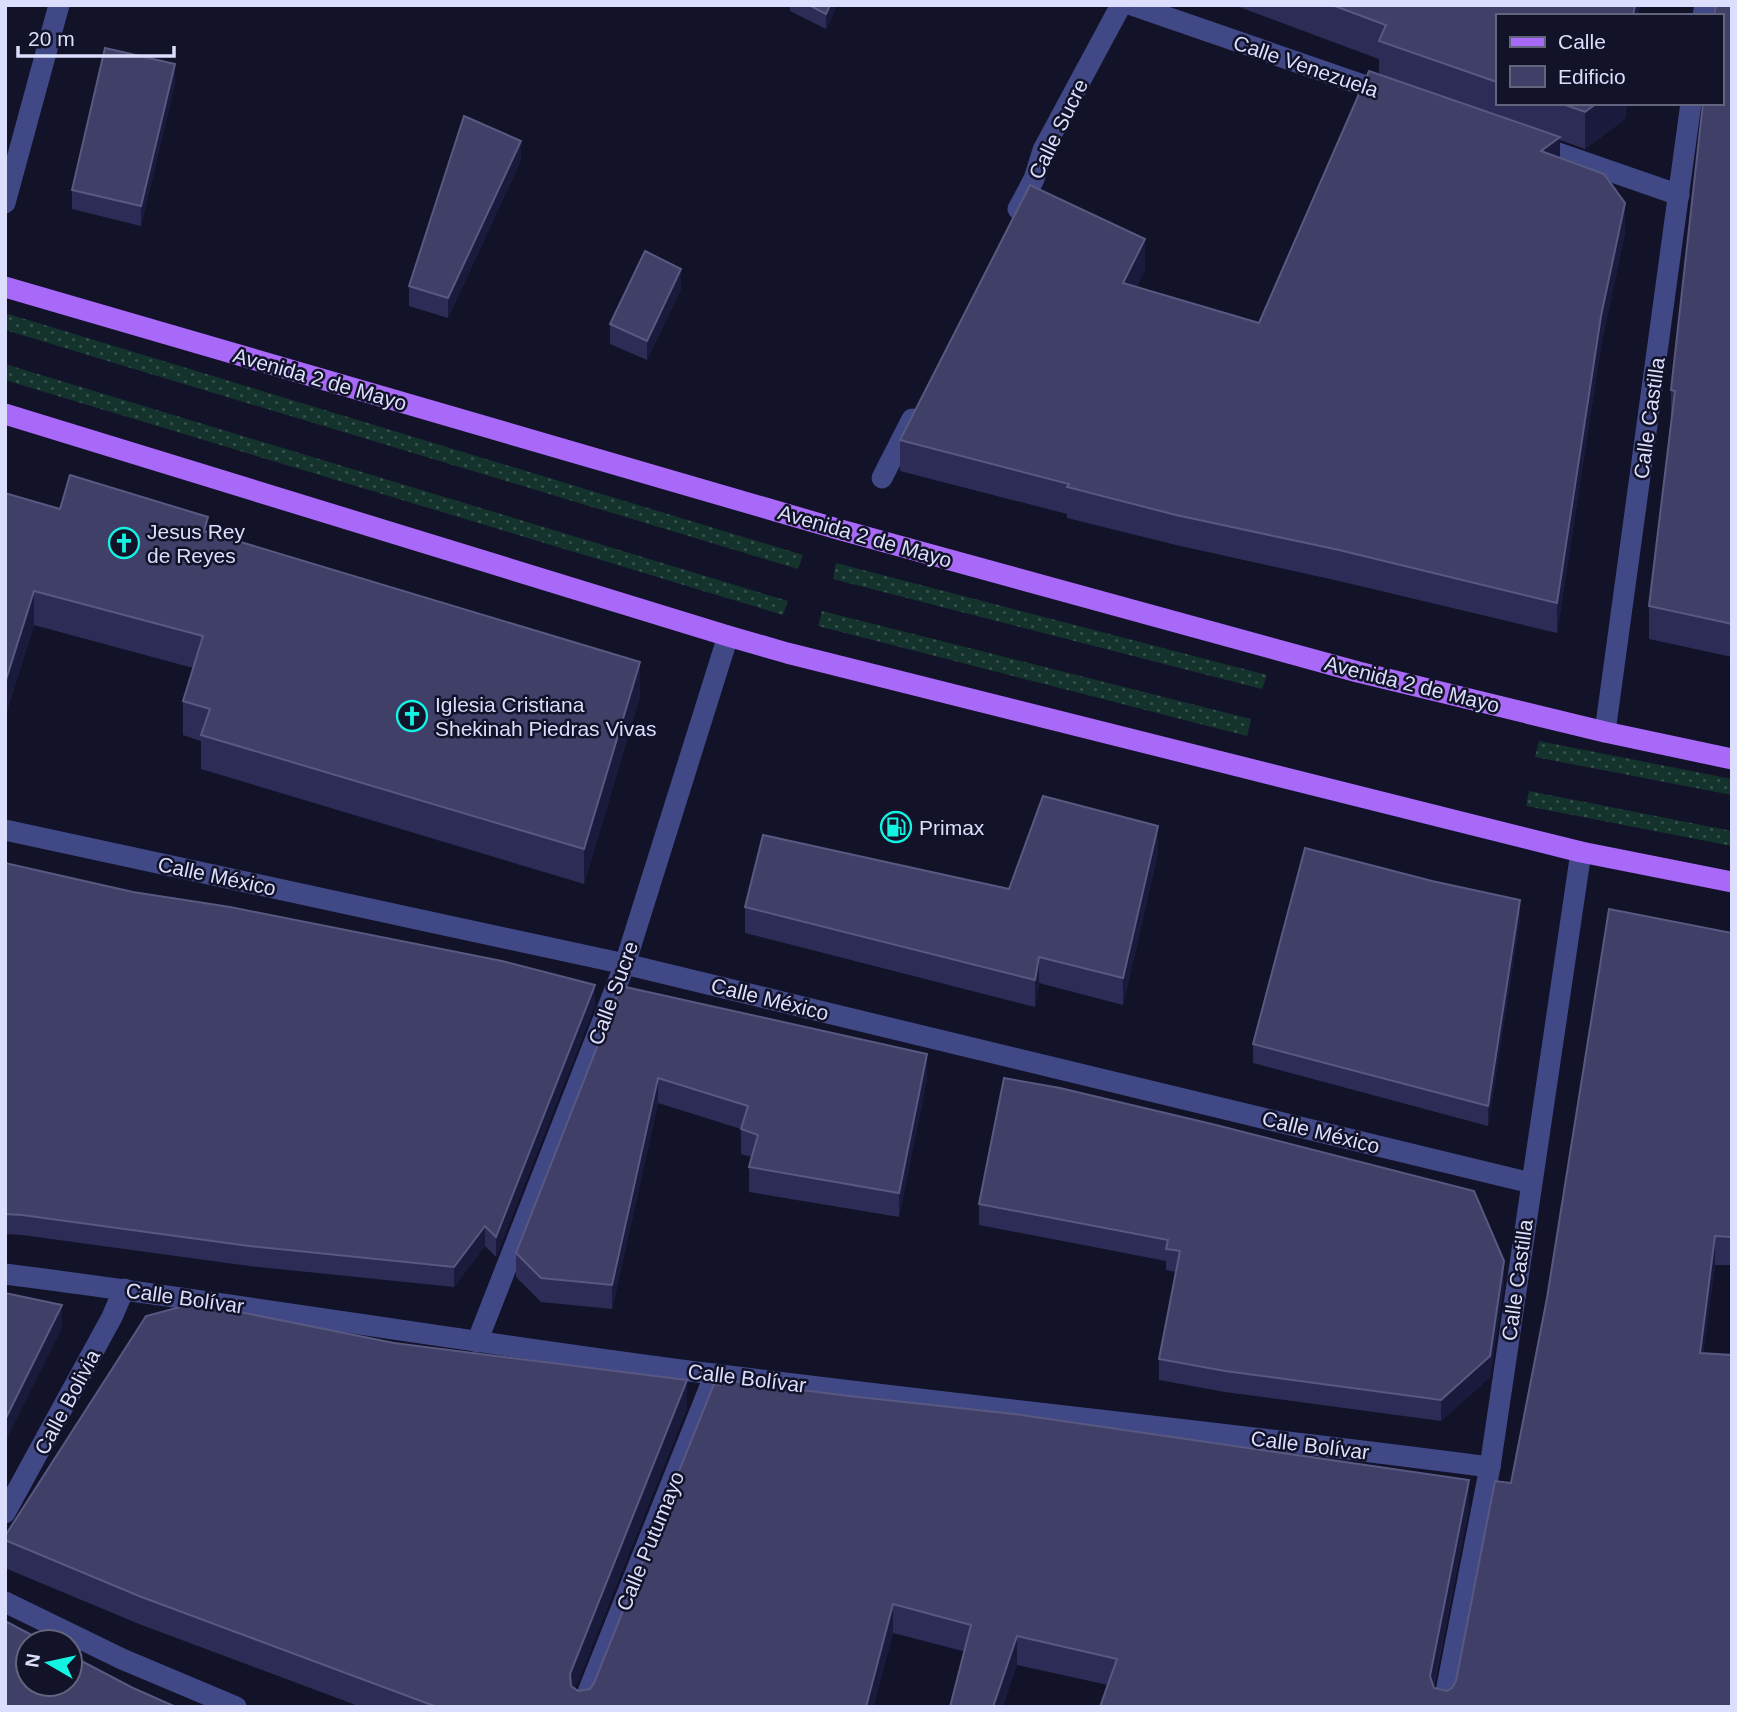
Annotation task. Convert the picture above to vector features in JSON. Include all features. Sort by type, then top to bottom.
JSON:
[{"type":"main road","name":"Avenida 2 de Mayo","points":[[5,287],[854,534],[1358,672],[1605,732],[1732,759]]},
{"type":"main road","points":[[5,414],[728,636],[1052,721],[1581,852],[1732,882]]},
{"type":"street","points":[[5,203],[59,5]]},
{"type":"street","name":"Calle Sucre","points":[[1008,229],[1034,179],[1043,150],[1121,5]]},
{"type":"street","name":"Calle Venezuela","points":[[1132,5],[1405,100]]},
{"type":"street","name":"Calle Castilla","points":[[1605,732],[1691,105]]},
{"type":"street","points":[[1510,136],[1679,195]]},
{"type":"street","points":[[883,478],[920,404]]},
{"type":"street","name":"Calle Sucre","points":[[477,1342],[625,964],[728,636]]},
{"type":"street","name":"Calle México","points":[[5,830],[625,964],[1531,1183]]},
{"type":"street","name":"Calle Castilla","points":[[1443,1707],[1490,1467],[1581,852]]},
{"type":"street","name":"Calle Bolívar","points":[[5,1274],[715,1374],[1490,1467]]},
{"type":"street","name":"Calle Bolivia","points":[[5,1513],[106,1329],[124,1289]]},
{"type":"street","name":"Calle Putumayo","points":[[582,1707],[715,1374]]},
{"type":"street","points":[[5,1602],[122,1658],[236,1707]]},
{"type":"green space","points":[[5,313],[803,555],[798,569],[5,330]]},
{"type":"green space","points":[[5,364],[788,601],[783,615],[5,380]]},
{"type":"green space","points":[[836,563],[1267,675],[1262,689],[833,579]]},
{"type":"green space","points":[[822,611],[1251,719],[1247,736],[818,626]]},
{"type":"green space","points":[[1539,741],[1732,779],[1732,795],[1535,757]]},
{"type":"green space","points":[[1529,791],[1732,831],[1732,846],[1526,806]]},
{"type":"building","points":[[809,5],[830,5],[826,14]]},
{"type":"building","points":[[1332,5],[1635,5],[1633,14],[1496,14],[1496,82],[1379,41],[1386,25]]},
{"type":"building","points":[[1716,5],[1732,5],[1732,624],[1649,606],[1675,391],[1671,390],[1703,105],[1723,105],[1723,14],[1714,14]]},
{"type":"building","points":[[105,48],[175,64],[141,206],[72,190]]},
{"type":"building","points":[[1369,71],[1560,137],[1541,151],[1604,174],[1625,203],[1601,316],[1557,603],[1339,550],[1176,515],[900,440],[1030,185],[1145,239],[1123,283],[1259,323]]},
{"type":"building","points":[[1566,105],[1594,105],[1585,112]]},
{"type":"building","points":[[464,116],[521,141],[448,298],[409,286]]},
{"type":"building","points":[[645,251],[681,269],[647,341],[610,324]]},
{"type":"building","name":"Iglesia Cristiana Shekinah Piedras Vivas","points":[[70,475],[208,517],[204,531],[640,662],[584,849],[201,735],[210,709],[183,701],[203,636],[34,591],[5,683],[5,493],[60,509]]},
{"type":"building","points":[[1043,796],[1158,826],[1123,978],[1039,957],[1035,980],[745,907],[763,835],[1009,889]]},
{"type":"building","points":[[1305,848],[1432,881],[1520,900],[1488,1106],[1253,1044]]},
{"type":"building","points":[[5,863],[133,892],[230,907],[502,961],[595,985],[496,1237],[485,1226],[454,1267],[249,1246],[5,1214]]},
{"type":"building","points":[[1609,909],[1732,933],[1732,1237],[1715,1236],[1700,1353],[1732,1355],[1732,1707],[1100,1707],[1117,1659],[1017,1636],[993,1707],[950,1707],[971,1625],[893,1604],[866,1707],[437,1707],[139,1596],[5,1540],[5,1536],[146,1316],[195,1303],[394,1343],[687,1380],[570,1674],[571,1686],[578,1691],[590,1689],[594,1683],[714,1384],[720,1385],[722,1380],[1014,1414],[1469,1480],[1430,1676],[1434,1688],[1447,1691],[1456,1681],[1495,1481],[1511,1483],[1547,1298]]},
{"type":"building","points":[[621,986],[927,1054],[899,1193],[749,1167],[758,1135],[741,1129],[748,1106],[658,1078],[612,1285],[541,1278],[516,1253]]},
{"type":"building","points":[[1004,1078],[1060,1088],[1216,1125],[1474,1191],[1504,1261],[1490,1356],[1441,1400],[1225,1371],[1159,1359],[1180,1251],[1166,1249],[1168,1240],[979,1204]]},
{"type":"building","points":[[5,1293],[62,1305],[5,1420]]},
{"type":"building","points":[[5,1621],[18,1628],[14,1628],[14,1698],[84,1698],[84,1662],[176,1707],[5,1707]]},
{"type":"place","name":"Jesus Rey de Reyes","points":[[124,543]]},
{"type":"place","name":"Iglesia Cristiana Shekinah Piedras Vivas","points":[[412,716]]},
{"type":"place","name":"Primax","points":[[896,827]]}]
